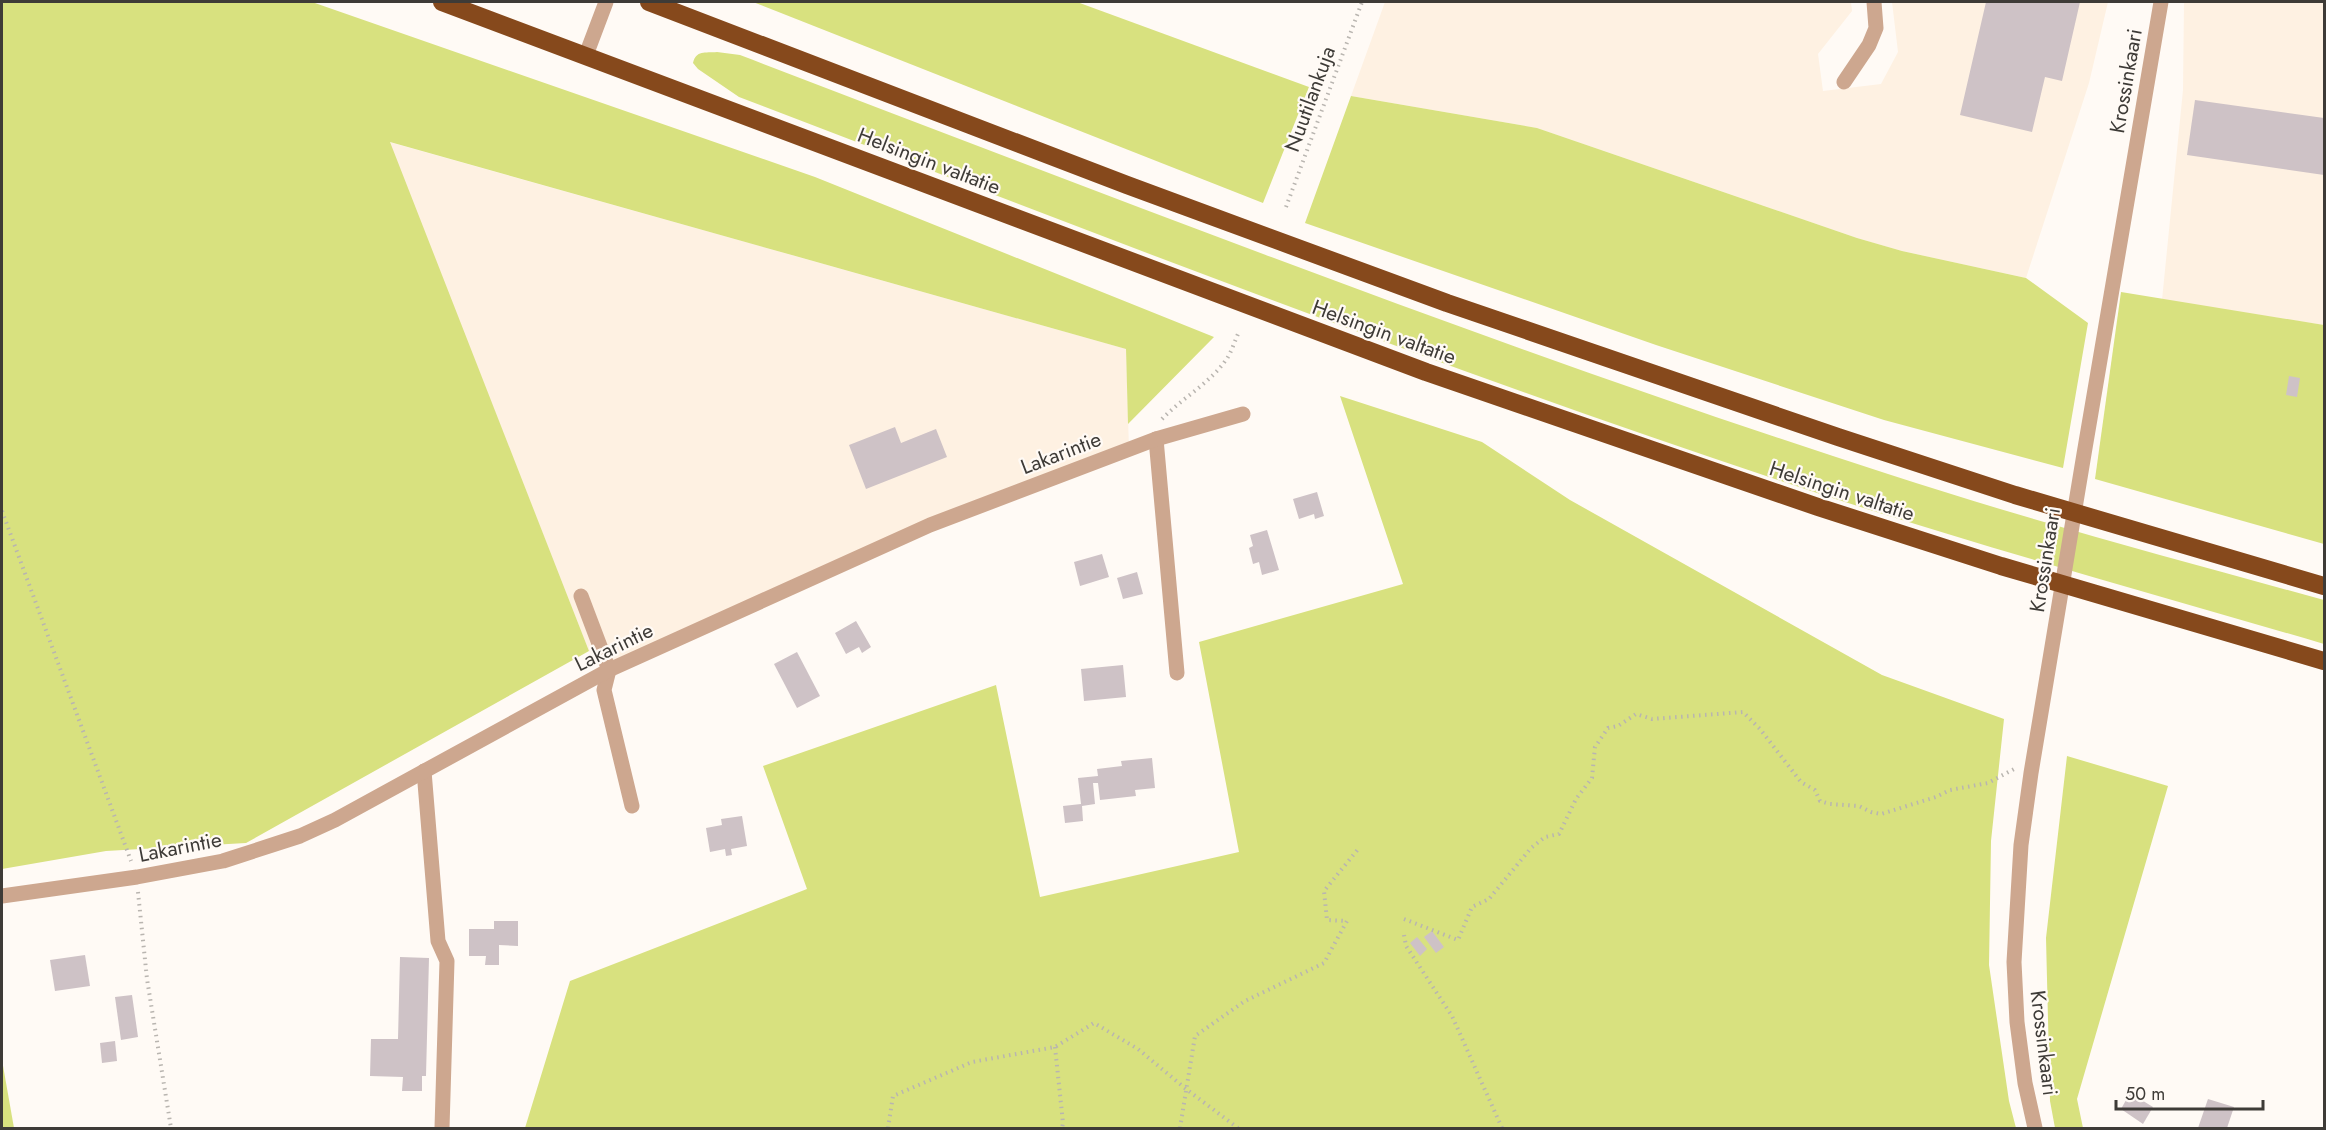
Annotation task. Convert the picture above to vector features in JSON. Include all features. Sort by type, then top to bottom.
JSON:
[{"type":"highway","name":"Helsingin valtatie","points":[[442,2],[1426,372],[1830,511],[2001,566],[2325,661]]},
{"type":"highway","points":[[649,2],[1127,185],[1447,303],[2015,495],[2325,586]]},
{"type":"highway","points":[[2278,649],[2325,667]]},
{"type":"street","points":[[586,55],[606,2]]},
{"type":"street","points":[[1844,82],[1869,45],[1875,28],[1874,2]]},
{"type":"street","name":"Krossinkaari","points":[[2035,1128],[2025,1083],[2017,1022],[2014,962],[2021,845],[2033,758],[2161,2]]},
{"type":"street","name":"Lakarintie","points":[[2,896],[137,877],[222,861],[300,836],[336,820],[609,670],[930,525],[1156,440],[1243,414]]},
{"type":"street","points":[[1156,440],[1177,673]]},
{"type":"street","points":[[581,596],[609,670],[604,690],[632,806]]},
{"type":"street","points":[[423,771],[438,941],[447,962],[442,1128]]},
{"type":"path","name":"Nuutilankuja","points":[[1286,207],[1362,2]]},
{"type":"path","points":[[1156,440],[1160,422],[1176,404],[1211,378],[1226,360],[1238,334]]},
{"type":"path","points":[[2,511],[137,877],[147,979],[171,1128]]},
{"type":"path","points":[[1404,919],[1458,940],[1472,908],[1489,899],[1531,848],[1545,837],[1559,834],[1576,799],[1592,778],[1595,747],[1608,728],[1618,726],[1636,714],[1652,719],[1743,712],[1760,729],[1801,782],[1815,790],[1820,801],[1858,806],[1881,814],[1936,797],[1950,790],[1988,783],[2033,758]]},
{"type":"path","points":[[1180,1128],[1195,1036],[1245,1001],[1324,963],[1347,921],[1327,920],[1324,891],[1359,848]]},
{"type":"path","points":[[1404,935],[1406,946],[1452,1016],[1502,1128]]},
{"type":"path","points":[[888,1128],[893,1096],[972,1062],[1055,1047],[1094,1023],[1138,1048],[1186,1089],[1238,1128]]},
{"type":"path","points":[[1055,1047],[1064,1123],[1062,1128]]},
{"type":"shaded area","points":[[1385,2],[1851,2],[1852,11],[1818,54],[1823,91],[1881,84],[1898,52],[1892,2],[2108,2],[2089,83],[2026,278],[1902,251],[1857,238],[1537,128],[1351,96]]},
{"type":"shaded area","points":[[2184,2],[2324,2],[2324,325],[2162,300],[2183,90]]},
{"type":"shaded area","points":[[389,142],[1126,349],[1129,450],[930,525],[609,670],[589,651]]},
{"type":"green space","points":[[2,2],[312,2],[815,177],[1214,337],[1128,424],[1126,349],[390,142],[589,651],[246,843],[106,851],[2,869]]},
{"type":"green space","points":[[753,2],[1077,2],[1309,87],[1263,203]]},
{"type":"green space","points":[[717,52],[740,55],[1311,272],[1743,426],[1996,508],[2324,600],[2324,644],[1980,544],[1843,501],[1644,435],[1384,342],[739,97],[698,69],[693,63],[699,54]]},
{"type":"green space","points":[[1351,96],[1537,128],[1857,238],[1902,251],[2026,278],[2088,323],[2063,468],[1884,420],[1656,345],[1305,223]]},
{"type":"green space","points":[[2121,292],[2324,325],[2324,544],[2095,479]]},
{"type":"green space","points":[[1340,396],[1482,442],[1570,500],[1882,675],[2004,719],[1991,841],[1989,965],[2009,1101],[2016,1128],[525,1128],[570,981],[807,889],[763,766],[996,685],[1040,897],[1239,852],[1199,642],[1403,584]]},
{"type":"green space","points":[[2067,756],[2168,786],[2077,1099],[2083,1128],[2055,1128],[2050,1101],[2046,938]]},
{"type":"green space","points":[[2,1060],[14,1128],[2,1128]]},
{"type":"building","points":[[1986,2],[2080,2],[2062,81],[2045,77],[2032,132],[1960,115]]},
{"type":"building","points":[[2195,100],[2324,118],[2324,175],[2187,155]]},
{"type":"building","points":[[2289,376],[2300,378],[2297,397],[2286,395]]},
{"type":"building","points":[[895,427],[901,443],[936,429],[947,457],[866,489],[849,445]]},
{"type":"building","points":[[1317,492],[1324,516],[1315,519],[1314,514],[1299,519],[1293,499]]},
{"type":"building","points":[[1267,530],[1279,570],[1262,575],[1259,562],[1253,564],[1249,548],[1253,546],[1250,535]]},
{"type":"building","points":[[1102,554],[1109,577],[1080,586],[1074,562]]},
{"type":"building","points":[[1137,572],[1143,594],[1123,599],[1117,578]]},
{"type":"building","points":[[856,621],[871,647],[862,653],[859,647],[846,654],[835,633]]},
{"type":"building","points":[[797,652],[820,696],[797,708],[774,664]]},
{"type":"building","points":[[1123,665],[1126,697],[1084,701],[1081,669]]},
{"type":"building","points":[[1152,758],[1155,788],[1135,790],[1136,796],[1100,800],[1098,783],[1093,783],[1095,804],[1082,806],[1083,821],[1065,823],[1063,806],[1081,804],[1078,778],[1098,776],[1097,769],[1122,766],[1121,761]]},
{"type":"building","points":[[742,816],[747,846],[731,849],[732,855],[726,856],[725,849],[710,852],[706,828],[722,825],[721,819]]},
{"type":"building","points":[[494,921],[518,921],[518,946],[499,945],[499,965],[485,965],[486,956],[469,956],[469,929],[494,929]]},
{"type":"building","points":[[1432,931],[1444,947],[1436,953],[1424,937]]},
{"type":"building","points":[[1417,937],[1427,949],[1420,956],[1410,943]]},
{"type":"building","points":[[85,955],[90,986],[55,991],[50,960]]},
{"type":"building","points":[[400,957],[429,958],[426,1076],[422,1076],[422,1091],[402,1091],[403,1077],[370,1076],[371,1039],[398,1039]]},
{"type":"building","points":[[132,995],[138,1037],[121,1040],[115,997]]},
{"type":"building","points":[[115,1041],[117,1061],[102,1063],[100,1043]]},
{"type":"building","points":[[2130,1093],[2153,1107],[2143,1124],[2121,1109]]},
{"type":"building","points":[[2208,1099],[2234,1107],[2227,1128],[2198,1128]]}]
